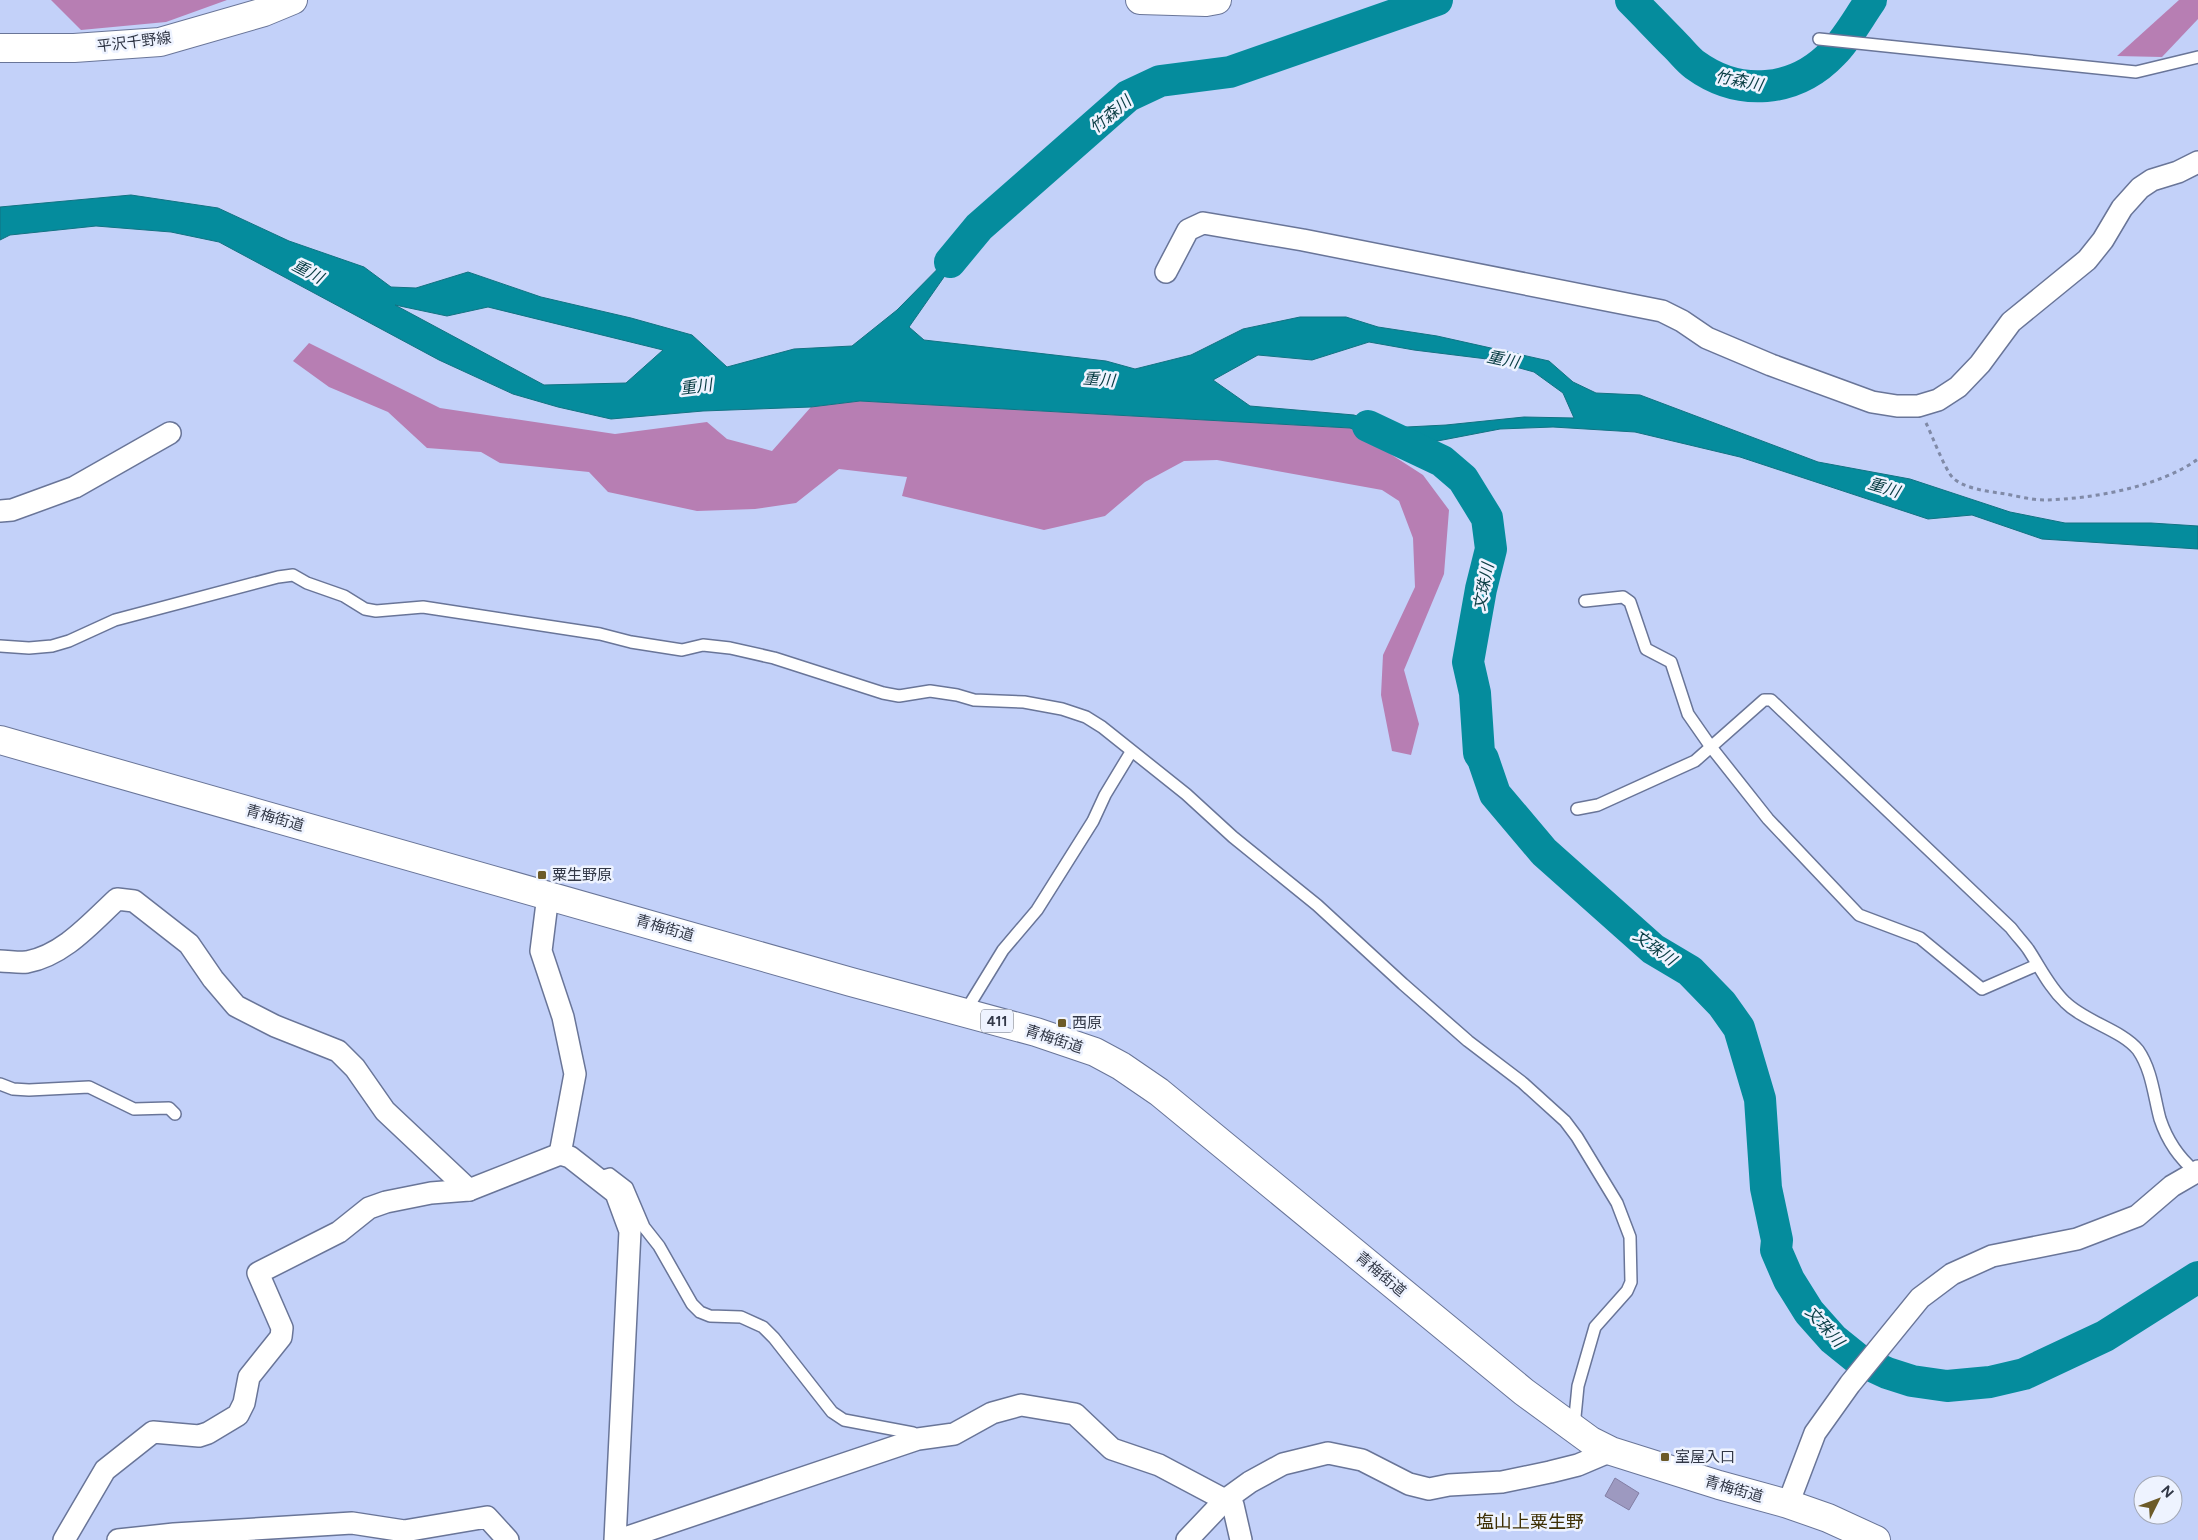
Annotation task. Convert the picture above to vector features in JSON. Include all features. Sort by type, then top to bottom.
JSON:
[{"type":"main road","name":"平沢千野線","points":[[0,48],[74,48],[160,42],[264,12],[293,0]]},
{"type":"main road","points":[[1140,0],[1206,2],[1217,0]]},
{"type":"main road","name":"青梅街道","points":[[0,740],[1036,1032],[1094,1052],[1121,1066],[1159,1092],[1524,1392],[1591,1441],[1611,1451],[1788,1504],[1828,1518],[1876,1540]]},
{"type":"street","points":[[1166,272],[1188,230],[1203,223],[1303,240],[1662,311],[1682,321],[1707,338],[1808,379],[1872,402],[1918,406],[1938,400],[1958,387],[1980,364],[2011,322],[2087,260],[2122,208],[2140,188],[2152,180],[2178,172],[2198,162]]},
{"type":"street","points":[[0,511],[12,510],[75,486],[170,433]]},
{"type":"street","points":[[548,895],[541,951],[563,1016],[575,1074],[560,1154]]},
{"type":"street","points":[[0,960],[25,962],[48,956],[70,942],[118,899],[134,901],[190,944],[213,979],[236,1006],[275,1026],[338,1051],[355,1068],[385,1111],[469,1190]]},
{"type":"street","points":[[64,1540],[105,1470],[153,1432],[199,1436],[208,1433],[238,1415],[244,1403],[249,1377],[281,1337],[282,1328],[258,1272],[339,1232],[369,1208],[386,1202],[422,1195],[469,1190],[560,1154],[570,1156],[616,1193],[630,1231],[615,1540]]},
{"type":"street","points":[[1788,1504],[1815,1433],[1850,1384],[1920,1298],[1952,1274],[1992,1256],[2077,1239],[2137,1216],[2172,1186],[2197,1172]]},
{"type":"street","points":[[619,1540],[918,1439],[954,1434],[992,1414],[1021,1404],[1075,1414],[1112,1449],[1159,1466],[1225,1500],[1233,1506],[1241,1540]]},
{"type":"street","points":[[1187,1540],[1225,1500],[1250,1482],[1283,1464],[1328,1453],[1362,1460],[1409,1484],[1429,1489],[1449,1485],[1502,1482],[1550,1472],[1578,1465],[1611,1451]]},
{"type":"street","points":[[118,1540],[174,1534],[352,1524],[404,1532],[487,1517],[508,1540]]},
{"type":"lane","points":[[1823,39],[1894,48],[2136,72],[2198,58]]},
{"type":"lane","points":[[0,646],[29,648],[52,646],[70,641],[115,620],[278,577],[293,575],[306,583],[344,596],[364,609],[376,611],[423,607],[600,634],[631,642],[682,650],[703,645],[730,648],[774,658],[883,693],[899,696],[930,690],[974,700],[1024,702],[1062,709],[1094,722],[1186,794],[1233,837],[1317,905],[1403,984],[1537,1096],[1565,1121],[1577,1137],[1616,1202],[1630,1237],[1631,1282],[1627,1291],[1595,1327],[1578,1386],[1574,1429]]},
{"type":"lane","points":[[1585,601],[1623,597],[1630,602],[1646,649],[1671,662],[1688,714],[1711,747],[1768,819],[1859,915],[1920,938],[1982,989],[2037,965]]},
{"type":"lane","points":[[1577,809],[1598,804],[1695,761],[1764,700],[1771,700],[2011,928],[2054,990],[2066,1003],[2088,1020],[2130,1042],[2139,1052],[2151,1079],[2165,1132],[2183,1161],[2197,1172]]},
{"type":"lane","points":[[965,1012],[1003,950],[1037,910],[1093,821],[1105,795],[1132,752]]},
{"type":"lane","points":[[0,1084],[13,1089],[29,1090],[89,1087],[134,1109],[169,1108],[175,1114]]},
{"type":"lane","points":[[596,1178],[610,1174],[627,1187],[644,1227],[659,1246],[692,1304],[700,1312],[710,1316],[741,1317],[763,1327],[774,1338],[832,1412],[844,1420],[914,1434],[918,1439]]},
{"type":"path","points":[[1918,406],[1952,477],[1961,483],[1990,491],[2043,500],[2089,496],[2136,486],[2172,474],[2198,460]]},
{"type":"shaded area","points":[[51,0],[227,0],[166,22],[81,30]]},
{"type":"shaded area","points":[[2179,0],[2198,0],[2198,19],[2162,57],[2117,56]]},
{"type":"shaded area","points":[[309,343],[440,408],[615,434],[707,422],[727,439],[772,451],[811,407],[860,401],[1350,428],[1423,475],[1449,510],[1444,574],[1404,670],[1419,724],[1411,755],[1392,751],[1381,695],[1383,655],[1415,587],[1413,538],[1399,501],[1382,490],[1217,460],[1184,461],[1145,482],[1105,516],[1044,530],[902,496],[907,477],[839,469],[796,503],[755,509],[697,511],[608,492],[589,472],[500,463],[481,452],[427,448],[388,412],[329,387],[293,361]]},
{"type":"water","name":"重川","points":[[131,195],[218,208],[289,241],[364,267],[391,287],[416,288],[468,272],[541,297],[631,318],[692,335],[727,367],[794,349],[852,346],[897,310],[979,227],[909,327],[924,340],[1106,361],[1135,369],[1191,355],[1243,329],[1300,317],[1346,317],[1378,327],[1437,336],[1549,361],[1573,382],[1596,393],[1640,395],[1818,462],[1910,479],[2010,512],[2065,523],[2151,523],[2198,526],[2198,549],[2042,539],[1972,515],[1928,519],[1740,457],[1635,432],[1553,427],[1500,429],[1395,447],[1350,428],[860,401],[811,407],[703,411],[611,419],[513,394],[439,360],[219,242],[171,232],[96,226],[10,235],[0,240],[0,207]],"holes":[[[395,305],[447,316],[488,307],[663,350],[626,383],[544,385]],[[1369,342],[1414,350],[1487,359],[1534,372],[1563,393],[1574,418],[1524,417],[1446,425],[1387,428],[1354,415],[1250,406],[1213,380],[1258,355],[1312,360]]]},
{"type":"building","points":[[1615,1478],[1639,1493],[1629,1510],[1605,1496]]},
{"type":"waterway","name":"竹森川","points":[[950,262],[979,227],[1128,96],[1160,81],[1230,72],[1437,0]]},
{"type":"waterway","name":"竹森川","points":[[1631,0],[1695,65],[1712,75],[1748,86],[1784,83],[1802,76],[1818,66],[1844,41],[1871,0]]},
{"type":"waterway","name":"文珠川","points":[[1368,426],[1442,461],[1463,479],[1487,518],[1491,549],[1481,589],[1468,662],[1475,693],[1479,753],[1483,759],[1495,794],[1544,852],[1653,949],[1690,971],[1722,1004],[1739,1028],[1760,1099],[1766,1188],[1777,1240],[1776,1250],[1789,1280],[1809,1312],[1833,1339],[1859,1360],[1887,1373],[1912,1381],[1947,1386],[1990,1382],[2024,1374],[2105,1336],[2198,1277]]},
{"type":"place","name":"粟生野原","points":[[542,875]]},
{"type":"place","name":"西原","points":[[1062,1023]]},
{"type":"place","name":"室屋入口","points":[[1665,1457]]},
{"type":"district","name":"塩山上粟生野","points":[[1530,1522]]}]
